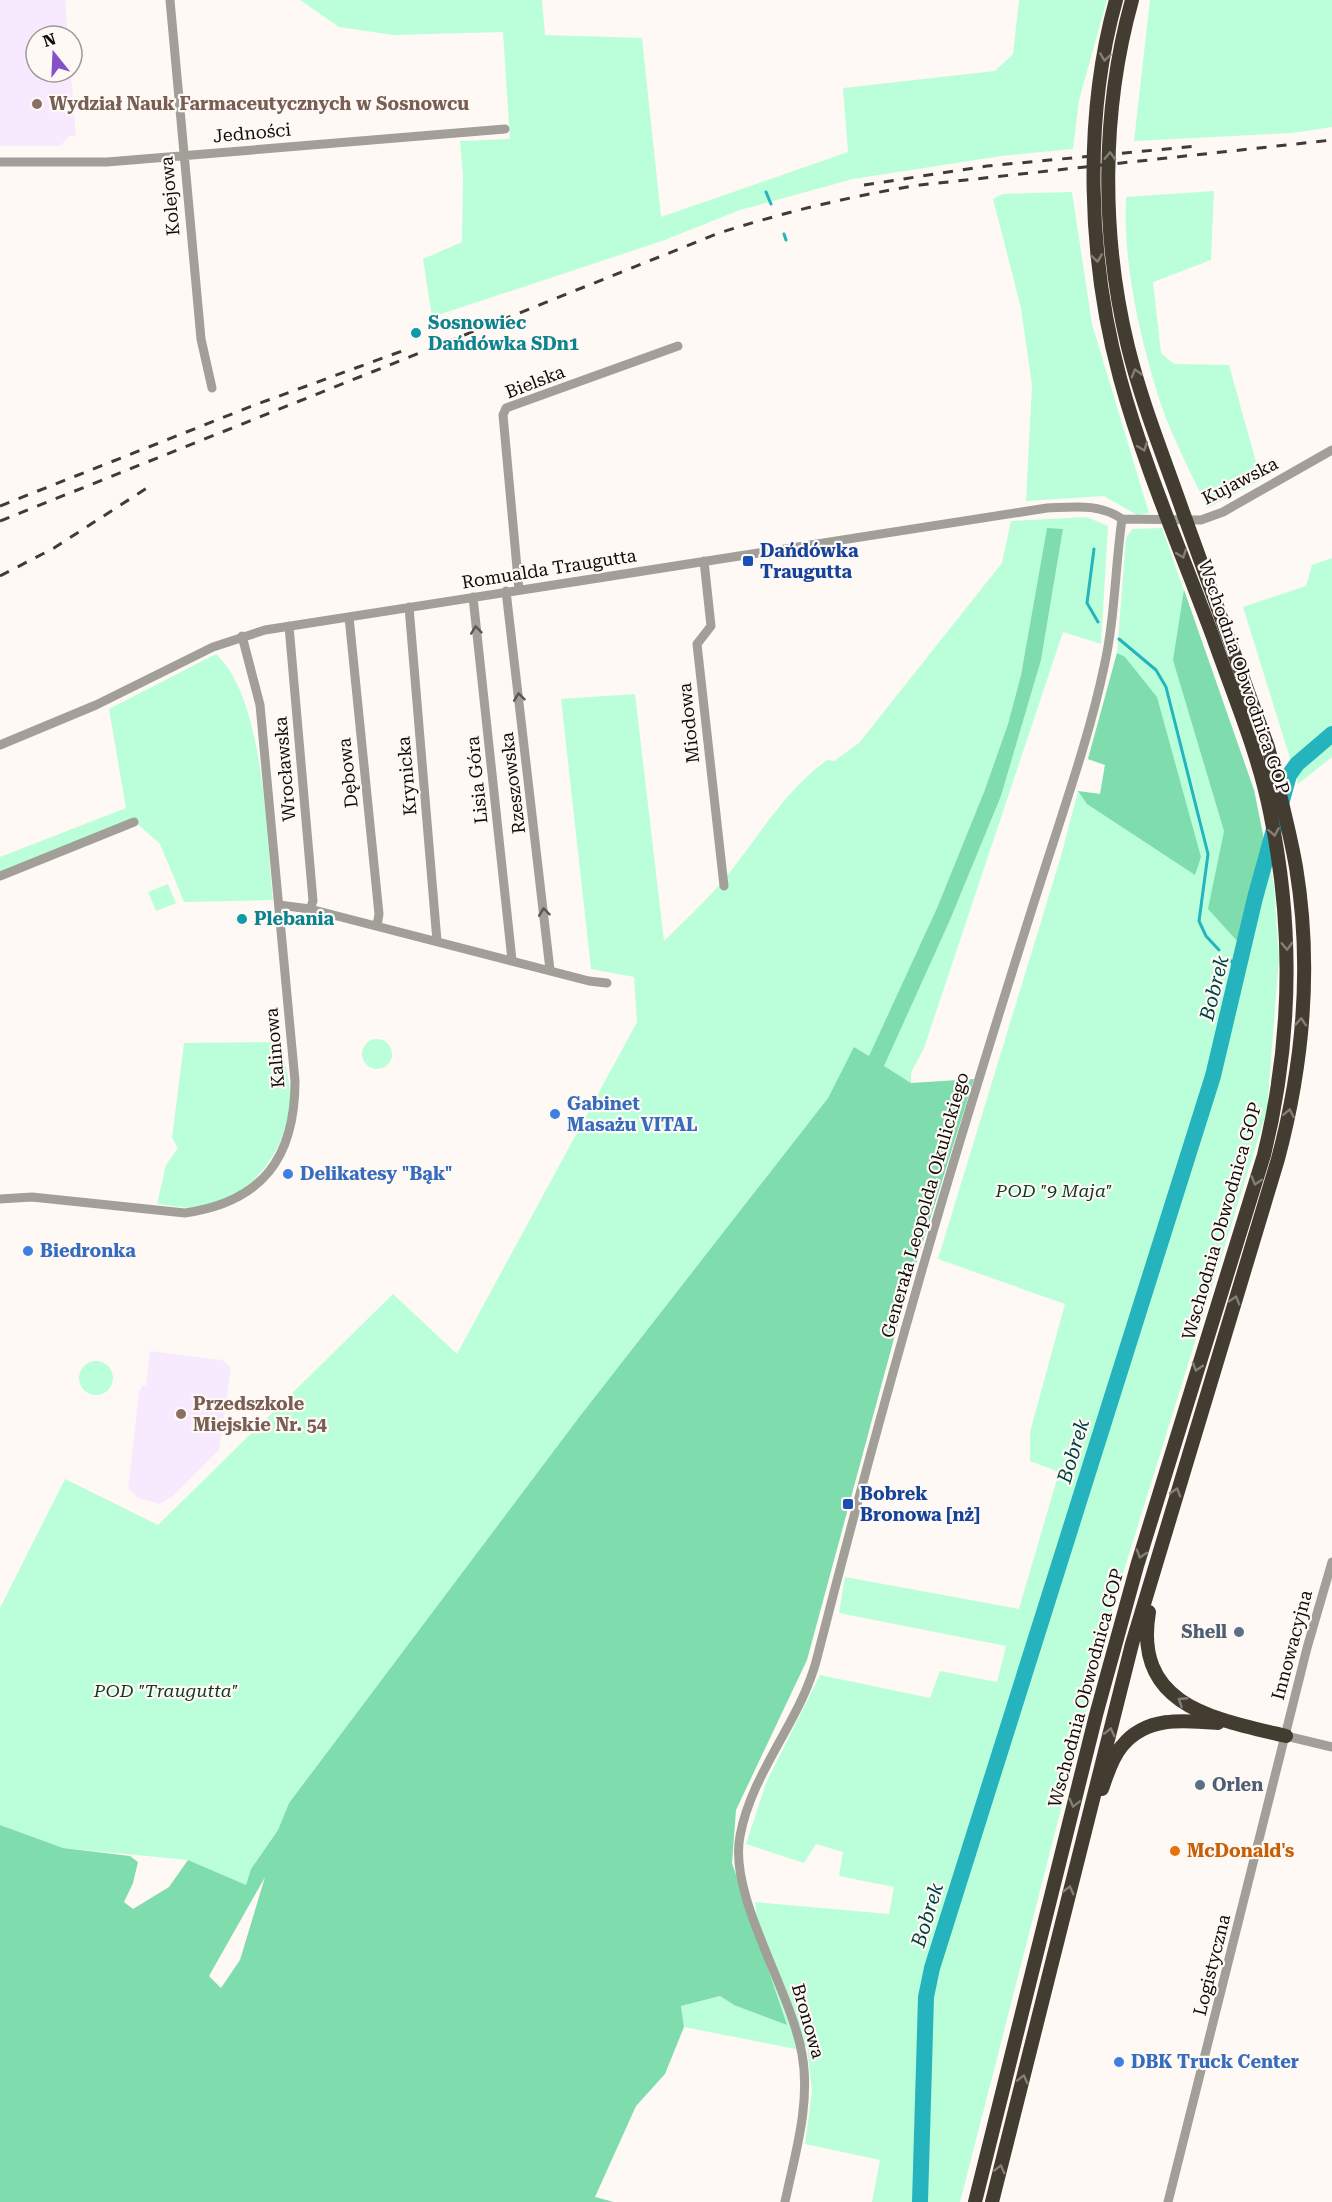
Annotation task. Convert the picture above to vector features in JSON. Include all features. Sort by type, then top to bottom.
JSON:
[{"type":"highway","name":"Wschodnia Obwodnica GOP","points":[[975,2202],[1096,1715],[1140,1555],[1271,1125],[1287,1010],[1288,959],[1284,887],[1261,778],[1120,377],[1105,313],[1096,247],[1094,200],[1097,116],[1110,20],[1116,0]]},
{"type":"highway","name":"Wschodnia Obwodnica GOP","points":[[992,2202],[1084,1829],[1160,1547],[1287,1126],[1296,1080],[1304,990],[1302,923],[1296,869],[1268,747],[1175,488],[1129,348],[1111,248],[1109,198],[1113,114],[1123,38],[1132,0]]},
{"type":"highway","points":[[1160,1547],[1145,1634],[1151,1665],[1167,1691],[1178,1700],[1236,1724],[1286,1736]]},
{"type":"highway","points":[[1084,1829],[1120,1747],[1140,1730],[1155,1724],[1182,1720],[1236,1724]]},
{"type":"street","name":"Kolejowa","points":[[170,0],[201,339],[212,388]]},
{"type":"street","name":"Jedności","points":[[0,162],[107,162],[506,129]]},
{"type":"street","name":"Bielska","points":[[519,590],[503,415],[506,408],[678,346]]},
{"type":"street","name":"Kujawska","points":[[1122,519],[1201,520],[1223,512],[1332,450]]},
{"type":"street","name":"Romualda Traugutta","points":[[0,745],[96,705],[213,647],[242,636],[289,626],[1047,507],[1089,506],[1109,510],[1122,519]]},
{"type":"street","name":"Generała Leopolda Okulickiego","points":[[744,1891],[739,1869],[739,1840],[747,1809],[816,1664],[853,1516],[962,1135],[1067,799],[1105,666],[1122,519]]},
{"type":"street","name":"Miodowa","points":[[704,561],[711,626],[697,644],[724,886]]},
{"type":"street","name":"Rzeszowska","points":[[506,591],[550,970]]},
{"type":"street","name":"Lisia Góra","points":[[472,597],[512,960]]},
{"type":"street","name":"Krynicka","points":[[409,607],[437,941]]},
{"type":"street","name":"Dębowa","points":[[350,617],[379,914],[377,926]]},
{"type":"street","name":"Wrocławska","points":[[289,626],[313,901],[310,909]]},
{"type":"street","name":"Kalinowa","points":[[0,1199],[32,1197],[185,1213],[209,1210],[232,1202],[254,1188],[281,1152],[290,1132],[295,1108],[295,1081],[260,705],[242,636]]},
{"type":"street","points":[[0,876],[134,822]]},
{"type":"street","points":[[279,905],[310,909],[607,983]]},
{"type":"street","name":"Innowacyjna","points":[[1286,1736],[1307,1648],[1332,1562]]},
{"type":"street","points":[[1286,1736],[1332,1747]]},
{"type":"street","name":"Logistyczna","points":[[1168,2202],[1286,1736]]},
{"type":"street","name":"Bronowa","points":[[744,1891],[780,1983],[802,2050],[806,2078],[804,2103],[785,2202]]},
{"type":"shaded area","name":"Wydział Nauk Farmaceutycznych w Sosnowcu","points":[[0,0],[65,0],[67,24],[24,24],[24,84],[72,84],[76,136],[70,136],[60,146],[0,146]]},
{"type":"shaded area","name":"Przedszkole Miejskie Nr. 54","points":[[150,1351],[222,1360],[231,1368],[219,1450],[173,1496],[160,1504],[138,1498],[128,1488],[139,1392],[142,1386],[146,1385]]},
{"type":"green space","points":[[300,0],[542,0],[545,35],[642,38],[661,217],[848,152],[843,88],[995,71],[1013,54],[1019,0],[1107,0],[1079,100],[1073,149],[1001,156],[853,179],[740,210],[662,241],[432,317],[423,259],[462,242],[463,177],[460,141],[510,139],[503,32],[393,35],[339,27]]},
{"type":"green space","points":[[1150,0],[1332,0],[1332,127],[1292,133],[1134,141]]},
{"type":"green space","points":[[1214,191],[1211,260],[1153,282],[1161,353],[1174,364],[1229,365],[1261,480],[1207,508],[1166,419],[1149,366],[1129,270],[1126,197]]},
{"type":"green space","points":[[1072,192],[1092,324],[1149,513],[1137,515],[1104,496],[1026,501],[1032,385],[1021,308],[993,199],[1003,194]]},
{"type":"green space","name":"POD \"Traugutta\"","points":[[1086,517],[1108,526],[1101,644],[1063,632],[924,1048],[911,1073],[911,1083],[883,1066],[950,920],[1001,796],[1041,660],[1063,529],[1047,529],[1021,675],[1008,724],[984,792],[937,908],[869,1057],[854,1048],[828,1098],[580,1416],[289,1803],[278,1830],[251,1869],[246,1886],[188,1860],[63,1848],[0,1825],[0,1608],[65,1479],[158,1525],[393,1294],[457,1354],[637,1022],[634,977],[591,969],[561,699],[635,694],[664,941],[719,885],[796,788],[827,760],[834,761],[859,743],[1002,563],[1011,521]]},
{"type":"green space","points":[[1047,528],[1063,529],[1041,660],[1001,796],[950,920],[884,1066],[911,1083],[974,1079],[902,1309],[807,1660],[736,1810],[732,1863],[787,2025],[734,2005],[720,1996],[681,2006],[684,2027],[665,2074],[636,2106],[595,2197],[614,2202],[0,2202],[0,1825],[63,1848],[130,1856],[138,1862],[133,1883],[124,1902],[133,1909],[169,1887],[188,1860],[246,1885],[251,1869],[278,1830],[289,1803],[580,1416],[828,1098],[854,1047],[869,1056],[937,908],[984,792],[1008,724],[1021,675]],"holes":[[[265,1877],[240,1960],[221,1988],[209,1976]]]},
{"type":"green space","name":"POD \"9 Maja\"","points":[[1162,528],[1254,790],[1274,886],[1279,958],[1267,1110],[1115,1599],[960,2202],[872,2202],[880,2160],[805,2144],[812,2092],[807,2047],[795,2049],[684,2027],[681,2006],[720,1996],[734,2005],[760,1942],[755,1902],[889,1914],[894,1887],[839,1876],[843,1852],[816,1844],[804,1863],[746,1844],[766,1783],[820,1675],[930,1698],[940,1671],[997,1682],[1006,1646],[839,1613],[845,1577],[1019,1609],[1059,1472],[1030,1461],[1030,1432],[1065,1304],[938,1259],[1061,856],[1078,791],[1100,794],[1105,765],[1088,759],[1117,653],[1126,538],[1132,529]]},
{"type":"green space","points":[[1332,558],[1332,757],[1298,784],[1243,607],[1306,586],[1312,565]]},
{"type":"green space","points":[[1184,590],[1254,790],[1264,840],[1238,942],[1208,909],[1224,831],[1173,660]]},
{"type":"green space","points":[[1117,653],[1125,657],[1157,697],[1201,857],[1195,875],[1087,804],[1078,791],[1100,794],[1105,765],[1088,759]]},
{"type":"green space","points":[[216,654],[232,675],[245,702],[254,734],[265,805],[273,900],[184,902],[160,844],[132,819],[0,873],[0,857],[126,808],[109,709]]},
{"type":"green space","points":[[168,884],[176,903],[156,911],[148,892]]},
{"type":"green space","points":[[377,1039],[383,1040],[391,1048],[391,1060],[383,1068],[377,1069],[371,1068],[363,1060],[362,1054],[363,1048],[371,1040]]},
{"type":"green space","points":[[280,1042],[288,1078],[290,1106],[284,1132],[268,1164],[243,1190],[211,1205],[184,1208],[157,1204],[166,1165],[178,1148],[172,1138],[184,1043]]},
{"type":"green space","points":[[96,1361],[108,1366],[113,1378],[108,1390],[96,1395],[84,1390],[79,1378],[84,1366]]},
{"type":"waterway","points":[[766,192],[771,204]]},
{"type":"waterway","points":[[784,234],[786,240]]},
{"type":"waterway","points":[[1094,549],[1087,603],[1098,622]]},
{"type":"waterway","points":[[1119,639],[1156,670],[1166,687],[1208,854],[1199,921],[1206,936],[1219,950]]},
{"type":"waterway","name":"Bobrek","points":[[920,2202],[926,1997],[932,1968],[1213,1076],[1255,898],[1289,775],[1297,764],[1332,734]]},
{"type":"waterway","points":[[1227,957],[1239,969]]},
{"type":"railway","points":[[0,521],[719,233],[769,218],[843,199],[920,185],[1332,140]]},
{"type":"railway","points":[[864,185],[987,166],[1198,146]]},
{"type":"railway","points":[[0,506],[252,406],[402,351]]},
{"type":"railway","points":[[0,576],[54,548],[150,486]]},
{"type":"place","name":"Wydział Nauk Farmaceutycznych w Sosnowcu","points":[[37,104]]},
{"type":"place","name":"Sosnowiec Dańdówka SDn1","points":[[416,333]]},
{"type":"place","name":"Dańdówka Traugutta","points":[[748,561]]},
{"type":"place","name":"Plebania","points":[[242,919]]},
{"type":"place","name":"Gabinet Masażu VITAL","points":[[555,1114]]},
{"type":"place","name":"Delikatesy \"Bąk\"","points":[[288,1174]]},
{"type":"place","name":"Biedronka","points":[[28,1251]]},
{"type":"place","name":"Przedszkole Miejskie Nr. 54","points":[[181,1414]]},
{"type":"place","name":"Bobrek Bronowa [nż]","points":[[848,1504]]},
{"type":"place","name":"Shell","points":[[1239,1632]]},
{"type":"place","name":"Orlen","points":[[1200,1785]]},
{"type":"place","name":"McDonald's","points":[[1175,1851]]},
{"type":"place","name":"DBK Truck Center","points":[[1119,2062]]}]
